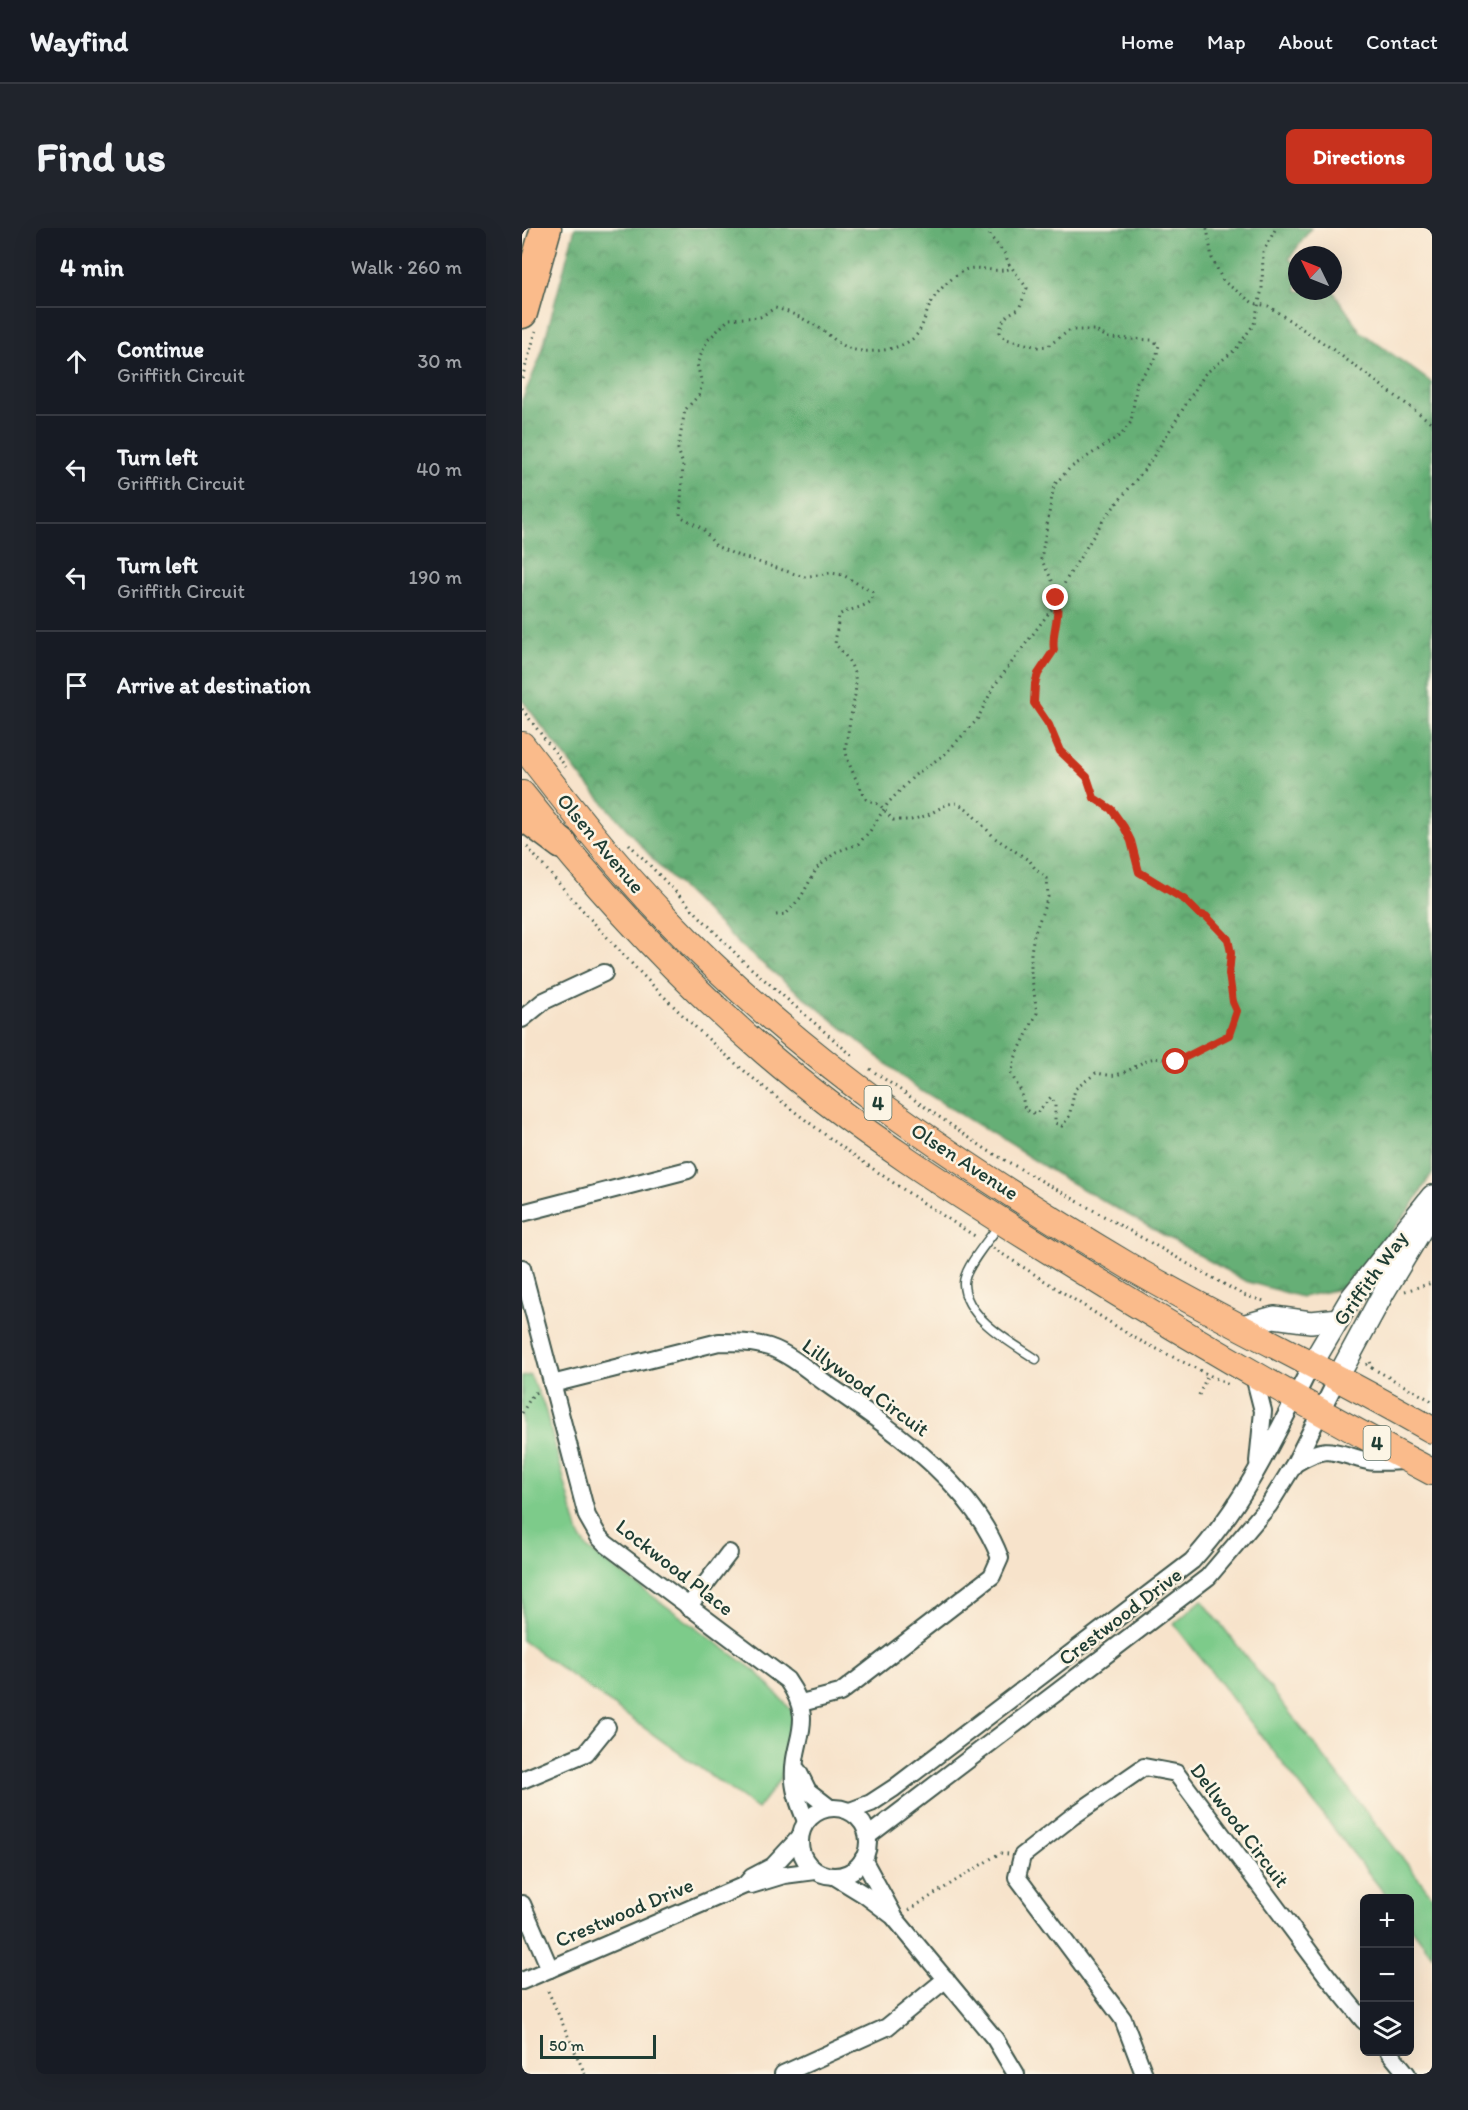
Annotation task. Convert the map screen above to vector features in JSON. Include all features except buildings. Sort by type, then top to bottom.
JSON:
[{"type":"highway","points":[[522,313],[546,228]]},
{"type":"highway","points":[[522,814],[561,844]]},
{"type":"main road","name":"Olsen Avenue","points":[[522,745],[606,851],[667,920],[739,989],[821,1060],[910,1126],[971,1167],[1131,1267],[1238,1327],[1312,1364],[1343,1366],[1432,1430]]},
{"type":"main road","name":"Olsen Avenue","points":[[522,794],[561,844],[653,947],[767,1054],[893,1151],[1002,1222],[1254,1376],[1421,1467]]},
{"type":"street","points":[[522,1019],[544,1001],[604,973]]},
{"type":"street","points":[[522,1213],[688,1170]]},
{"type":"street","name":"Griffith Way","points":[[1312,1364],[1359,1289],[1432,1196]]},
{"type":"street","name":"Griffith Way","points":[[1343,1366],[1432,1211]]},
{"type":"street","name":"Lockwood Place","points":[[522,1268],[587,1516],[593,1528],[606,1544],[787,1680],[801,1703]]},
{"type":"street","points":[[1238,1327],[1274,1317],[1311,1322],[1339,1319]]},
{"type":"street","name":"Lillywood Circuit","points":[[552,1384],[719,1342],[746,1342],[771,1348],[873,1415],[920,1452],[957,1491],[992,1535],[1000,1558],[992,1576],[840,1693],[801,1703]]},
{"type":"street","name":"Crestwood Drive","points":[[850,1811],[871,1803],[894,1788],[1175,1576],[1226,1521],[1256,1472],[1312,1364]]},
{"type":"street","name":"Crestwood Drive","points":[[868,1836],[1208,1577],[1269,1505],[1295,1463],[1343,1366]]},
{"type":"street","points":[[1254,1376],[1263,1411],[1256,1472]]},
{"type":"street","points":[[1295,1463],[1314,1452],[1323,1451],[1369,1461],[1421,1467]]},
{"type":"street","points":[[688,1607],[729,1553]]},
{"type":"street","points":[[801,1703],[803,1724],[795,1788],[806,1821]]},
{"type":"street","points":[[522,1780],[586,1753],[607,1726]]},
{"type":"street","name":"Dellwood Circuit","points":[[1022,1856],[1073,1816],[1144,1767],[1176,1773],[1328,1977],[1360,2015]]},
{"type":"street","points":[[796,1768],[808,1791],[830,1808]]},
{"type":"street","points":[[834,1876],[856,1868],[863,1859],[868,1836],[864,1824],[850,1811],[830,1808],[814,1813],[806,1821],[800,1838],[802,1856],[815,1871],[834,1876],[858,1890],[894,1918],[995,2039],[1016,2074]]},
{"type":"street","name":"Crestwood Drive","points":[[522,1981],[744,1885],[752,1877],[773,1866],[800,1838]]},
{"type":"street","points":[[1022,1856],[1017,1877],[1122,2019],[1144,2074]]},
{"type":"street","points":[[863,1859],[892,1908],[894,1918]]},
{"type":"street","name":"Crestwood Drive","points":[[744,1885],[752,1886],[784,1875],[815,1871]]},
{"type":"street","points":[[522,1904],[550,1969]]},
{"type":"street","points":[[783,2074],[815,2068],[887,2028],[946,1979]]},
{"type":"street","points":[[1392,2056],[1407,2074]]},
{"type":"lane","points":[[1002,1222],[968,1269],[964,1284],[971,1305],[982,1321],[1036,1359]]},
{"type":"path","points":[[990,228],[990,236],[1027,288],[1019,309],[1007,314],[1000,324],[1000,333],[1006,339],[1038,347],[1048,346],[1070,330],[1094,330],[1110,338],[1152,340],[1159,345],[1156,358],[1137,382],[1133,415],[1122,434],[1070,468],[1054,486],[1041,559],[1056,588],[1059,609],[1053,640],[1054,650],[1038,674],[1034,703],[1049,725],[1060,751],[1087,777],[1094,798],[1111,809],[1124,827],[1131,841],[1139,872],[1185,900],[1199,914],[1206,916],[1228,939],[1231,953],[1231,989],[1237,1011],[1229,1035],[1176,1062],[1161,1057],[1142,1060],[1117,1076],[1096,1073],[1075,1089],[1069,1117],[1062,1126],[1055,1123],[1055,1104],[1051,1097],[1036,1114],[1025,1110],[1021,1091],[1011,1074],[1016,1056],[1037,1013],[1031,972],[1031,952],[1034,934],[1048,897],[1047,878],[1036,870],[1030,861],[995,838],[967,809],[957,803],[947,804],[928,815],[911,820],[893,820],[880,805],[866,799],[846,750],[850,714],[856,698],[857,676],[847,656],[835,644],[839,615],[850,608],[866,606],[872,600],[872,592],[843,575],[830,573],[804,577],[734,554],[716,546],[703,529],[680,516],[683,465],[678,449],[685,410],[699,395],[702,384],[697,364],[707,341],[729,319],[760,317],[775,308],[785,310],[818,327],[831,340],[853,350],[870,352],[912,340],[919,332],[932,300],[963,271],[974,267],[1001,272],[1010,266]]},
{"type":"path","points":[[1207,228],[1212,258],[1223,281],[1253,303],[1268,306],[1328,346],[1432,423]]},
{"type":"path","points":[[776,915],[786,914],[801,897],[817,868],[836,852],[858,844],[870,831],[882,809],[915,775],[945,754],[977,720],[994,686],[1057,602],[1066,580],[1104,519],[1148,465],[1205,374],[1236,349],[1254,324],[1260,304],[1263,252],[1276,228]]},
{"type":"path","points":[[522,709],[572,774]]},
{"type":"path","points":[[622,838],[744,962],[857,1059]]},
{"type":"path","points":[[865,1065],[987,1150],[1243,1295],[1266,1301]]},
{"type":"path","points":[[1406,1283],[1401,1292],[1432,1283]]},
{"type":"path","points":[[1343,1366],[1372,1368],[1369,1360],[1370,1348]]},
{"type":"path","points":[[1199,1395],[1207,1376]]},
{"type":"path","points":[[522,1413],[533,1394],[552,1384]]},
{"type":"path","points":[[894,1918],[1000,1853],[1022,1856]]},
{"type":"path","points":[[548,1991],[585,2074]]},
{"type":"green space","points":[[575,228],[1311,228],[1298,246],[1288,246],[1288,300],[1339,300],[1360,331],[1432,383],[1432,1173],[1412,1206],[1374,1253],[1340,1289],[1301,1297],[1245,1281],[1063,1178],[913,1085],[742,947],[661,868],[580,776],[522,700],[522,400],[540,358]]},
{"type":"green space","points":[[530,1375],[544,1405],[579,1535],[588,1549],[758,1673],[793,1712],[781,1778],[757,1809],[522,1640],[522,1377]]},
{"type":"green space","points":[[1202,1600],[1432,1896],[1432,1955],[1414,1931],[1414,1894],[1385,1894],[1174,1624]]},
{"type":"route","points":[[1056,598],[1059,609],[1053,640],[1054,650],[1038,674],[1034,703],[1049,725],[1060,751],[1087,777],[1094,798],[1111,809],[1124,827],[1131,841],[1139,872],[1148,879],[1155,880],[1174,896],[1185,900],[1199,914],[1206,916],[1228,939],[1231,953],[1229,974],[1233,1002],[1237,1011],[1235,1021],[1229,1035],[1219,1041],[1206,1044],[1176,1062]]}]
